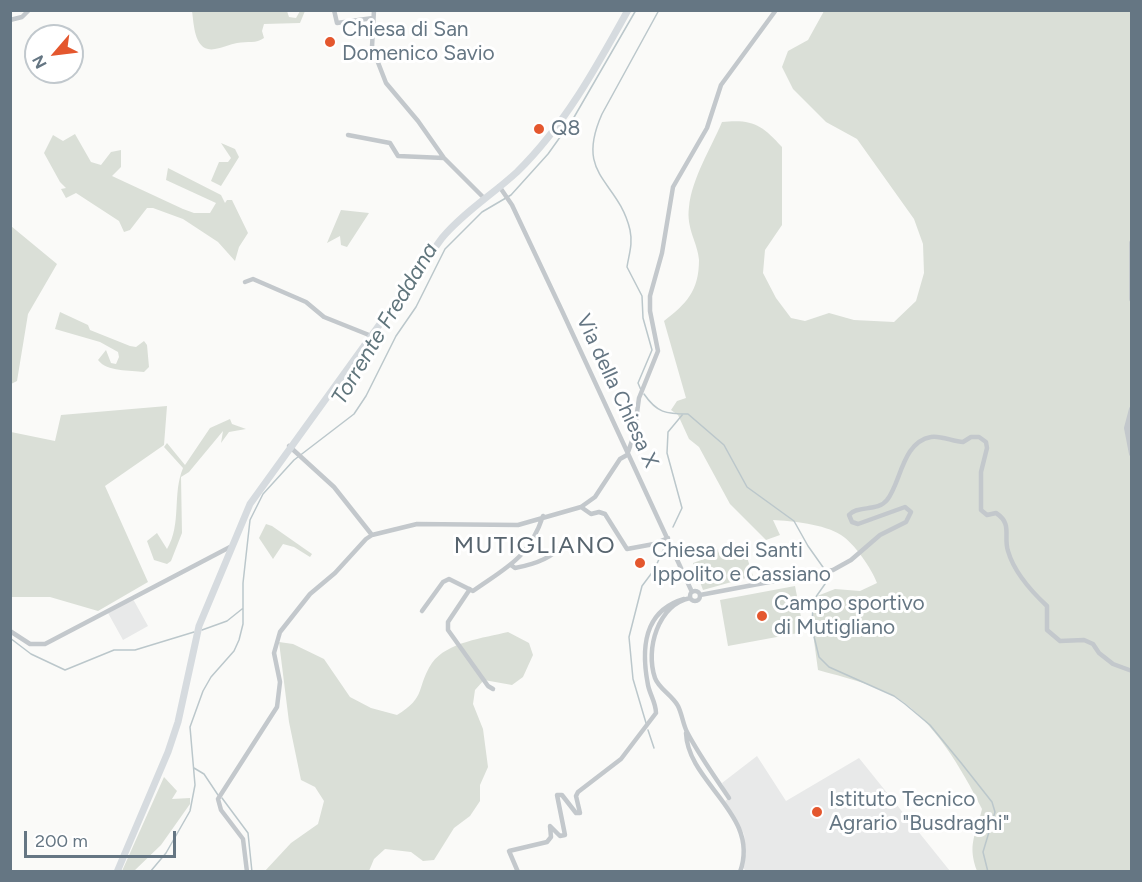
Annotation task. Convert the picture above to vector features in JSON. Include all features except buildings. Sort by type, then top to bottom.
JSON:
[{"type":"main road","points":[[117,872],[178,722],[199,626],[250,504],[369,335],[442,238],[484,198],[501,189],[532,156],[571,108],[628,10]]},
{"type":"street","points":[[10,20],[22,17],[29,10]]},
{"type":"street","points":[[334,10],[337,23],[373,18]]},
{"type":"street","points":[[374,10],[372,47],[386,83],[418,121],[444,158],[484,198]]},
{"type":"street","points":[[247,872],[243,839],[221,810],[219,796],[277,707],[280,682],[274,653],[280,632],[305,599],[335,573],[372,535],[417,524],[510,526],[581,507],[595,496],[620,459],[627,455],[634,435],[640,395],[658,351],[650,311],[650,296],[662,253],[673,187],[707,128],[721,85],[776,10]]},
{"type":"street","points":[[348,135],[390,143],[398,156],[444,158]]},
{"type":"street","name":"Via della Chiesa X","points":[[501,189],[512,205],[627,455],[668,538],[691,595]]},
{"type":"street","points":[[1131,243],[1131,299]]},
{"type":"street","points":[[245,282],[253,279],[287,292],[315,308],[324,317],[369,335]]},
{"type":"street","points":[[1131,409],[1127,428],[1131,454]]},
{"type":"street","points":[[691,595],[695,601],[700,595],[810,576],[842,566],[880,535],[906,522],[911,516],[910,510],[905,507],[858,524],[852,522],[849,515],[853,511],[875,507],[887,500],[902,464],[916,446],[932,436],[963,442],[971,437],[979,437],[986,442],[987,448],[981,472],[981,510],[987,515],[996,513],[1004,518],[1008,527],[1007,549],[1010,559],[1036,595],[1047,606],[1047,630],[1060,641],[1084,640],[1093,644],[1099,653],[1113,664],[1131,671]]},
{"type":"street","points":[[289,446],[334,487],[372,535]]},
{"type":"street","points":[[581,507],[591,514],[599,512],[605,514],[627,549],[654,544],[668,538]]},
{"type":"street","points":[[422,611],[443,582],[449,579],[473,591],[511,565],[532,544],[543,516]]},
{"type":"street","points":[[511,565],[515,568],[551,556],[562,545]]},
{"type":"street","points":[[10,631],[30,644],[45,644],[220,550],[231,547]]},
{"type":"street","points":[[470,589],[448,622],[448,630],[488,686],[493,689]]},
{"type":"street","points":[[518,872],[509,851],[547,842],[551,837],[550,826],[554,826],[560,836],[565,835],[557,795],[562,795],[576,813],[580,813],[576,796],[578,792],[621,759],[656,713],[647,678],[645,637],[648,628],[659,611],[697,591],[700,595]]},
{"type":"street","points":[[684,599],[672,608],[657,629],[652,658],[657,683],[678,707],[691,753],[742,834],[744,854],[740,872]]},
{"type":"street","points":[[686,731],[729,798]]},
{"type":"shaded area","points":[[192,11],[287,11],[289,17],[296,18],[300,11],[305,11],[300,23],[264,24],[262,31],[264,38],[261,40],[208,49],[203,47],[196,36]]},
{"type":"shaded area","points":[[824,11],[1131,11],[1131,871],[977,871],[973,846],[982,809],[956,762],[935,732],[910,707],[887,692],[818,670],[812,626],[812,598],[835,589],[860,591],[877,583],[867,564],[857,550],[841,535],[817,526],[773,520],[780,535],[766,540],[730,504],[699,447],[689,439],[678,415],[671,410],[677,401],[686,398],[664,321],[690,296],[697,280],[699,260],[689,222],[689,207],[698,174],[722,122],[756,125],[769,133],[782,147],[782,225],[765,250],[763,273],[776,298],[791,318],[805,321],[829,313],[854,320],[894,322],[916,301],[924,273],[923,244],[914,219],[857,139],[826,122],[793,89],[782,67],[788,51],[808,40]]},
{"type":"shaded area","points":[[75,134],[91,162],[101,165],[111,152],[121,150],[121,167],[112,176],[183,209],[194,213],[210,213],[216,203],[166,180],[168,168],[221,195],[225,203],[227,200],[232,200],[248,233],[239,247],[235,261],[218,242],[183,219],[147,208],[130,230],[124,232],[119,221],[76,193],[66,198],[61,189],[66,188],[60,182],[44,153],[53,135],[63,141]]},
{"type":"shaded area","points":[[221,143],[235,149],[239,157],[221,186],[211,181],[219,162],[228,162],[231,158]]},
{"type":"shaded area","points":[[341,210],[369,213],[347,247],[341,245],[340,236],[327,243]]},
{"type":"shaded area","points":[[11,226],[57,264],[28,314],[17,381],[11,384]]},
{"type":"shaded area","points":[[60,312],[88,325],[90,330],[130,346],[136,347],[144,341],[147,345],[149,367],[144,372],[113,369],[102,364],[98,360],[106,350],[111,363],[116,364],[119,357],[118,352],[100,342],[55,329]]},
{"type":"shaded area","points":[[167,406],[164,445],[105,486],[148,582],[98,611],[50,597],[11,597],[11,432],[55,441],[61,415]]},
{"type":"shaded area","points":[[230,419],[232,424],[246,429],[229,432],[221,443],[223,431],[189,472],[181,477],[182,533],[171,561],[167,564],[154,560],[147,541],[157,533],[167,549],[172,539],[178,488],[183,468],[164,447],[167,443],[185,465],[210,428]]},
{"type":"shaded area","points":[[266,524],[312,554],[310,557],[294,547],[283,544],[273,559],[259,538]]},
{"type":"shaded area","points":[[716,546],[720,556],[744,548],[753,576],[703,590],[693,563],[707,558],[704,549]]},
{"type":"shaded area","name":"Campo sportivo di Mutigliano","points":[[795,586],[804,632],[728,646],[720,600]]},
{"type":"shaded area","points":[[133,599],[148,626],[123,640],[108,613]]},
{"type":"shaded area","points":[[508,632],[529,643],[533,655],[523,677],[512,685],[484,680],[475,690],[473,704],[483,729],[488,767],[480,785],[480,801],[470,816],[454,828],[434,860],[423,861],[411,852],[385,849],[374,859],[369,871],[264,872],[291,843],[318,824],[324,801],[315,787],[301,780],[289,722],[279,642],[293,644],[324,659],[350,697],[371,708],[397,715],[413,703],[432,663],[447,650],[467,642]]},
{"type":"shaded area","name":"Istituto Tecnico Agrario \"Busdraghi\"","points":[[757,756],[786,801],[859,758],[950,871],[746,871],[742,867],[746,854],[744,834],[725,801],[729,798],[722,783]]},
{"type":"shaded area","points":[[164,777],[177,791],[172,799],[190,798],[190,804],[161,845],[134,871],[122,871]]},
{"type":"waterway","name":"Torrente Freddana","points":[[150,872],[166,853],[190,811],[195,785],[190,727],[203,691],[211,677],[234,651],[239,640],[243,624],[243,583],[250,520],[263,494],[294,460],[354,414],[366,396],[396,336],[416,307],[445,249],[482,212],[511,195],[548,154],[573,119],[636,10]]},
{"type":"waterway","points":[[641,390],[638,383],[652,350],[643,318],[642,296],[627,267],[631,244],[630,230],[617,199],[595,165],[593,152],[595,135],[602,114],[659,10]]},
{"type":"waterway","points":[[644,394],[658,409],[674,414],[688,414],[724,445],[747,487],[794,521],[825,570]]},
{"type":"waterway","points":[[673,527],[682,508],[667,453],[668,432],[683,414]]},
{"type":"waterway","points":[[646,723],[633,679],[629,637],[642,586],[654,570],[667,542]]},
{"type":"waterway","points":[[827,576],[825,584],[813,601],[812,628],[819,657],[829,667],[894,696],[905,704],[930,725],[992,802],[995,812],[983,852],[988,872]]},
{"type":"waterway","points":[[202,630],[227,621],[242,609]]},
{"type":"waterway","points":[[10,638],[31,654],[65,670],[114,650],[135,650],[194,632]]},
{"type":"waterway","points":[[648,730],[654,748]]},
{"type":"waterway","points":[[194,768],[204,774],[218,795]]},
{"type":"waterway","points":[[222,798],[248,833],[252,872]]},
{"type":"place","name":"Chiesa di San Domenico Savio","points":[[330,42]]},
{"type":"place","name":"Q8","points":[[539,129]]},
{"type":"place","name":"Chiesa dei Santi Ippolito e Cassiano","points":[[640,563]]},
{"type":"place","name":"Campo sportivo di Mutigliano","points":[[762,616]]},
{"type":"place","name":"Istituto Tecnico Agrario \"Busdraghi\"","points":[[817,812]]},
{"type":"district","name":"MUTIGLIANO","points":[[535,546]]}]
